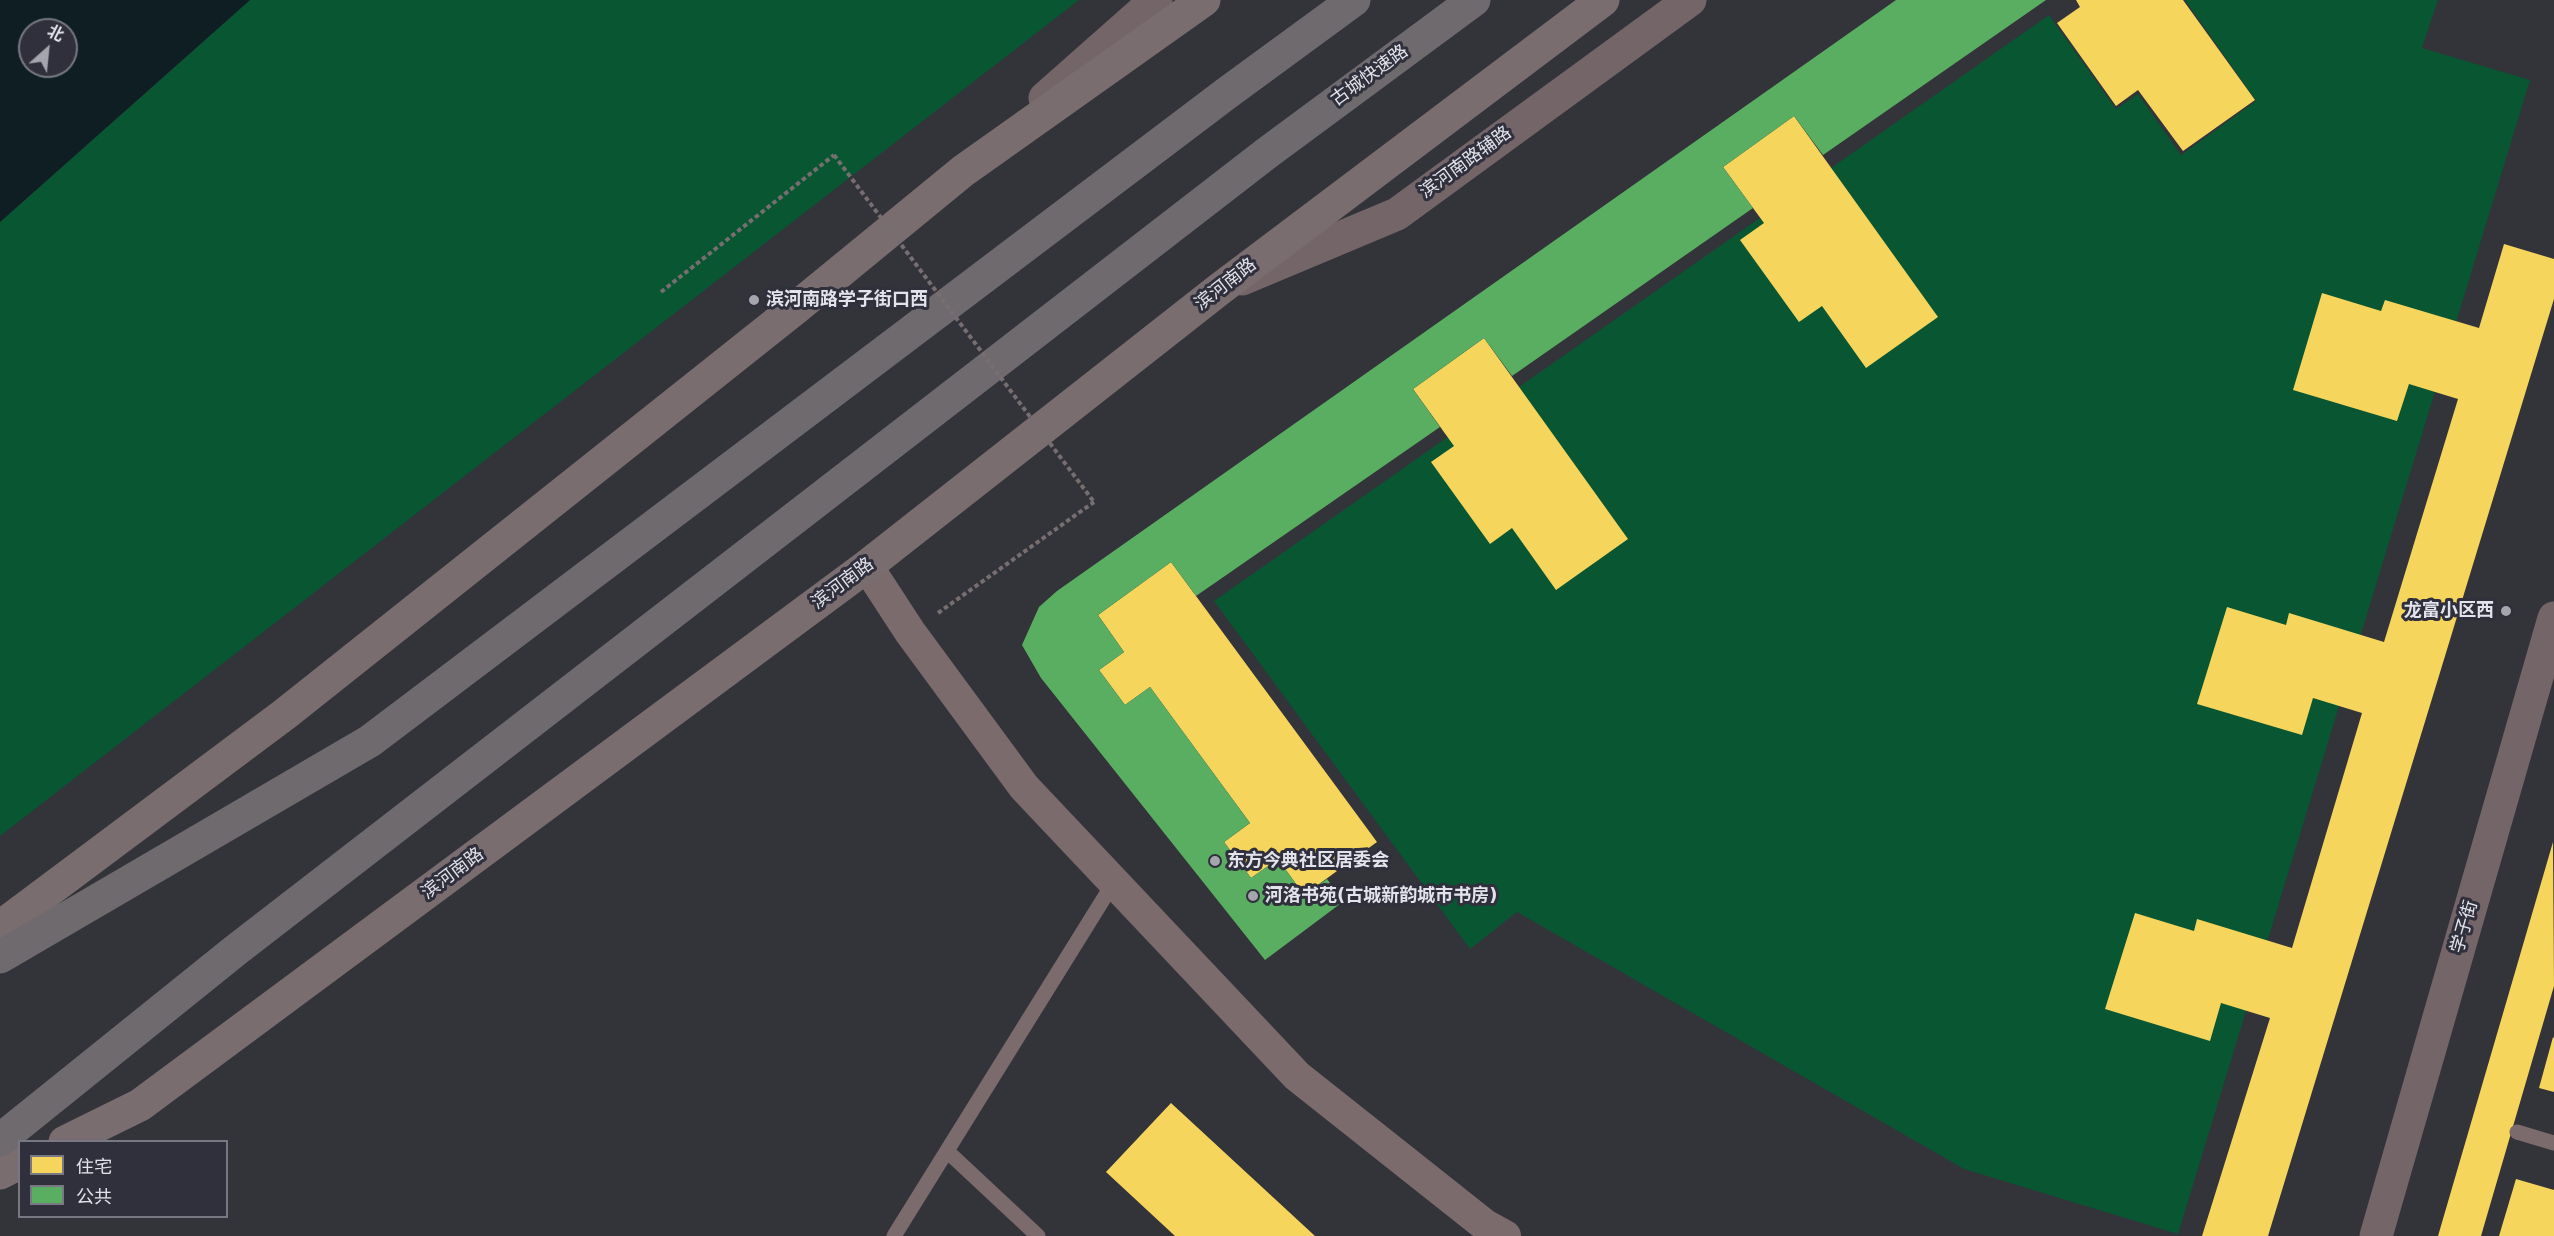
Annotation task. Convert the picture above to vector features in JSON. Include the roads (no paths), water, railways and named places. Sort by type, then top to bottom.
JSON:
[{"type":"highway","points":[[0,957],[370,741],[1227,93],[1354,0]]},
{"type":"highway","name":"古城快速路","points":[[0,1140],[236,950],[1267,153],[1474,0]]},
{"type":"main road","points":[[0,927],[285,714],[797,307],[963,171],[1204,0]]},
{"type":"main road","name":"滨河南路","points":[[69,1140],[140,1106],[867,566],[1221,288],[1603,0]]},
{"type":"main road","points":[[0,1173],[18,1164]]},
{"type":"street","points":[[963,171],[1156,0]]},
{"type":"street","name":"滨河南路辅路","points":[[1221,288],[1397,214],[1690,0]]},
{"type":"street","points":[[867,566],[910,633],[1024,787],[1297,1076],[1485,1226],[1505,1236]]},
{"type":"street","name":"学子街","points":[[2376,1236],[2554,618]]},
{"type":"street","name":"学子街","points":[[2392,1236],[2554,674]]},
{"type":"lane","points":[[894,1236],[1114,882]]},
{"type":"lane","points":[[2517,1132],[2554,1143]]},
{"type":"lane","points":[[946,1151],[1038,1236]]},
{"type":"place","name":"滨河南路学子街口西","points":[[754,300]]},
{"type":"place","name":"龙富小区西","points":[[2506,611]]},
{"type":"place","name":"东方今典社区居委会","points":[[1215,861]]},
{"type":"place","name":"河洛书苑(古城新韵城市书房)","points":[[1253,896]]}]
